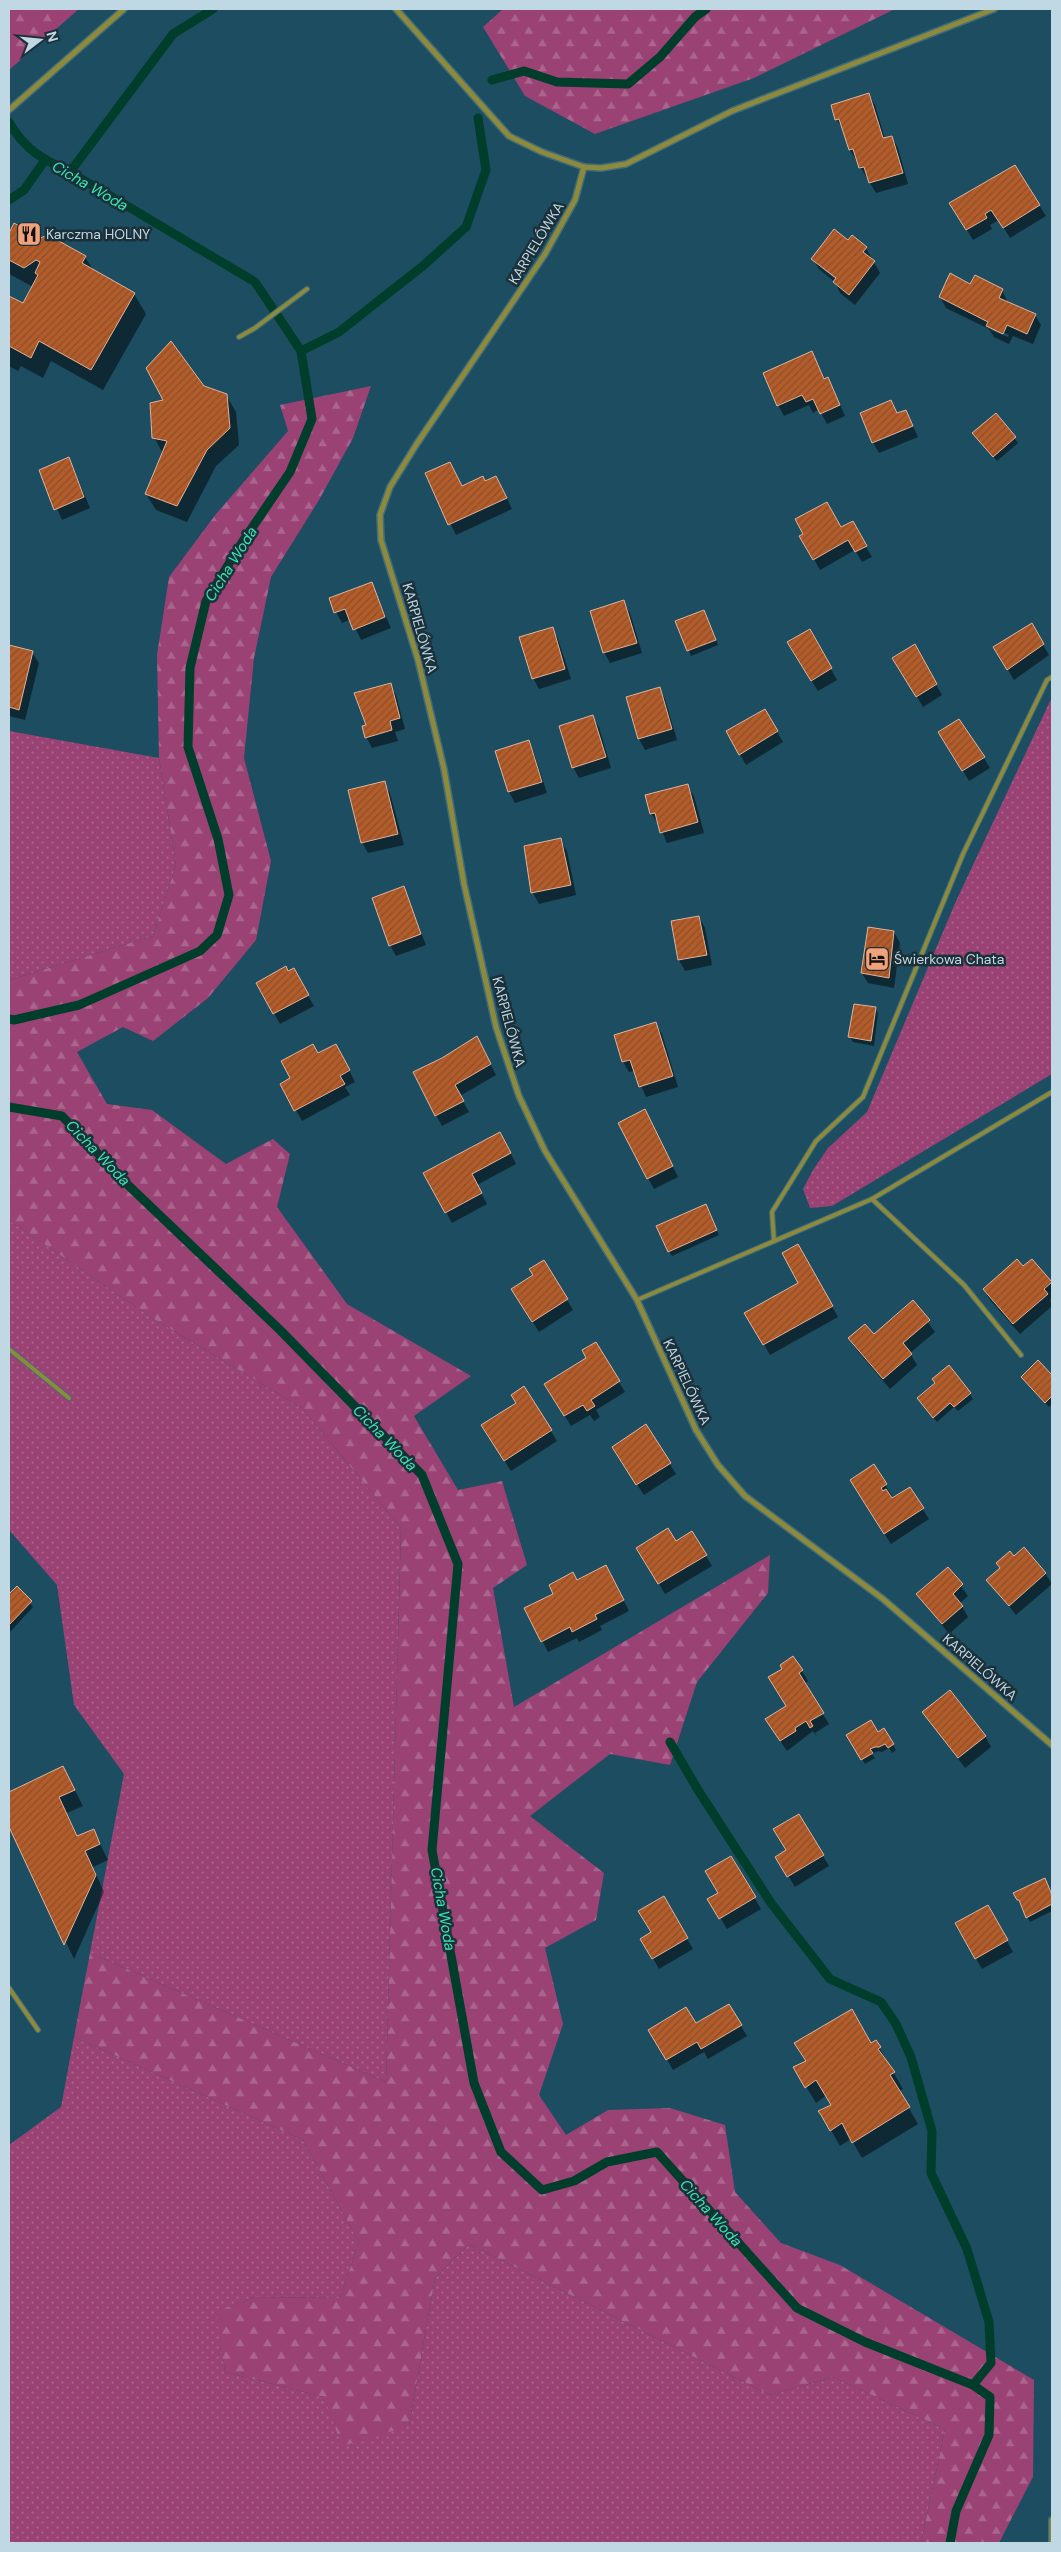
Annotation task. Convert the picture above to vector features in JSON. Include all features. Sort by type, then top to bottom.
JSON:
[{"type":"street","points":[[9,110],[124,9]]},
{"type":"street","points":[[396,9],[509,136],[542,152],[584,167],[601,168],[626,164],[732,111],[994,9]]},
{"type":"street","name":"KARPIELÓWKA","points":[[584,167],[575,200],[545,254],[416,445],[390,487],[380,515],[381,540],[418,660],[444,768],[464,884],[496,1027],[519,1096],[545,1151],[637,1300],[696,1430],[718,1466],[745,1496],[883,1599],[1052,1745]]},
{"type":"street","points":[[1052,2520],[1052,2543]]},
{"type":"lane","points":[[239,337],[255,328],[307,289],[291,299]]},
{"type":"lane","points":[[774,1241],[772,1212],[816,1142],[864,1097],[963,854],[1047,680],[1052,676]]},
{"type":"lane","points":[[637,1300],[872,1199],[1052,1092]]},
{"type":"lane","points":[[872,1199],[964,1286],[1021,1355]]},
{"type":"lane","points":[[9,1349],[69,1398]]},
{"type":"lane","points":[[9,1988],[38,2030]]},
{"type":"green space","points":[[9,9],[79,9],[9,70]]},
{"type":"green space","points":[[503,9],[895,9],[754,78],[595,134],[525,96],[483,27]]},
{"type":"green space","points":[[371,386],[353,438],[319,500],[271,577],[254,658],[244,758],[271,861],[256,940],[208,998],[153,1041],[123,1027],[77,1052],[107,1104],[152,1110],[226,1164],[273,1139],[290,1154],[277,1207],[347,1304],[471,1376],[414,1416],[458,1490],[502,1481],[527,1565],[493,1588],[514,1707],[770,1555],[768,1593],[697,1682],[670,1765],[610,1754],[530,1816],[604,1873],[596,1920],[545,1948],[563,2024],[539,2095],[566,2135],[608,2110],[670,2108],[725,2125],[735,2192],[781,2243],[840,2265],[1034,2380],[1033,2477],[999,2543],[921,2543],[945,2429],[833,2377],[770,2395],[469,2244],[435,2278],[409,2426],[342,2446],[324,2397],[225,2372],[216,2312],[254,2297],[340,2298],[359,2242],[303,2140],[74,2037],[90,1953],[386,2082],[401,1528],[302,1408],[154,1319],[9,1220],[9,980],[153,936],[176,865],[159,758],[157,655],[169,577],[216,514],[288,431],[280,405]]},
{"type":"green space","points":[[1052,697],[1052,1074],[832,1206],[810,1208],[803,1189],[828,1148],[867,1112],[956,901]]},
{"type":"green space","points":[[9,731],[159,758],[176,865],[153,936],[9,980]]},
{"type":"green space","points":[[9,1220],[154,1319],[302,1408],[401,1528],[386,2082],[90,1953],[124,1774],[74,1705],[57,1585],[9,1530]]},
{"type":"green space","points":[[74,2037],[303,2140],[359,2242],[340,2298],[254,2297],[217,2312],[225,2372],[324,2397],[409,2426],[435,2278],[469,2244],[770,2395],[833,2377],[945,2429],[921,2543],[9,2543],[9,2145],[61,2107]]},
{"type":"building","points":[[869,93],[883,138],[892,136],[903,173],[869,183],[864,167],[859,168],[853,149],[849,150],[839,119],[835,120],[831,105]]},
{"type":"building","points":[[1015,165],[1040,205],[1003,228],[991,210],[985,214],[987,218],[966,230],[949,203]]},
{"type":"building","points":[[14,223],[40,238],[48,235],[86,256],[82,263],[135,293],[91,370],[39,341],[31,358],[9,346],[9,296],[23,303],[38,275],[35,273],[40,262],[36,260],[24,268],[9,260],[9,233]]},
{"type":"building","points":[[834,229],[848,240],[852,235],[867,247],[863,252],[875,261],[849,295],[833,282],[836,278],[811,259]]},
{"type":"building","points":[[950,273],[970,284],[975,275],[1003,289],[999,298],[1036,314],[1027,334],[1007,325],[1003,334],[986,326],[988,322],[939,297]]},
{"type":"building","points":[[171,341],[204,386],[227,394],[230,428],[207,450],[177,506],[145,494],[167,441],[152,438],[150,403],[163,400],[146,368]]},
{"type":"building","points":[[812,351],[824,379],[828,377],[840,405],[820,414],[813,399],[806,402],[802,395],[777,406],[763,373]]},
{"type":"building","points":[[891,400],[897,413],[906,410],[913,426],[872,443],[860,413]]},
{"type":"building","points":[[996,413],[1016,437],[993,457],[972,433]]},
{"type":"building","points":[[69,457],[84,497],[54,510],[39,470]]},
{"type":"building","points":[[450,462],[462,486],[483,476],[485,481],[496,476],[507,498],[448,525],[425,473]]},
{"type":"building","points":[[827,502],[841,527],[853,521],[867,546],[855,552],[848,540],[813,560],[799,536],[803,534],[795,519]]},
{"type":"building","points":[[372,582],[385,617],[353,630],[345,609],[334,613],[329,598]]},
{"type":"building","points":[[624,600],[637,643],[603,653],[590,611]]},
{"type":"building","points":[[704,610],[716,640],[687,651],[675,621]]},
{"type":"building","points":[[1032,623],[1044,644],[1007,670],[993,647]]},
{"type":"building","points":[[553,627],[565,669],[532,679],[519,637]]},
{"type":"building","points":[[810,629],[832,668],[811,681],[787,642]]},
{"type":"building","points":[[915,644],[937,684],[916,697],[892,658]]},
{"type":"building","points":[[9,645],[33,651],[19,710],[9,707]]},
{"type":"building","points":[[391,683],[400,718],[390,721],[392,730],[365,738],[362,726],[366,725],[354,693]]},
{"type":"building","points":[[660,687],[672,729],[638,739],[626,697]]},
{"type":"building","points":[[765,709],[778,731],[739,755],[726,731]]},
{"type":"building","points":[[593,715],[606,757],[572,768],[559,726]]},
{"type":"building","points":[[959,719],[985,757],[962,771],[938,732]]},
{"type":"building","points":[[529,740],[542,782],[508,792],[495,751]]},
{"type":"building","points":[[385,781],[398,834],[361,843],[348,790]]},
{"type":"building","points":[[688,784],[698,822],[660,833],[655,813],[650,814],[645,795]]},
{"type":"building","points":[[561,838],[571,885],[531,893],[524,846]]},
{"type":"building","points":[[404,886],[421,934],[389,946],[372,898]]},
{"type":"building","points":[[699,916],[707,955],[678,960],[671,921]]},
{"type":"building","name":"Świerkowa Chata","points":[[868,927],[894,931],[889,978],[861,973]]},
{"type":"building","points":[[286,966],[288,971],[294,968],[309,995],[273,1014],[256,983]]},
{"type":"building","points":[[854,1004],[876,1007],[871,1041],[848,1037]]},
{"type":"building","points":[[656,1022],[673,1076],[639,1087],[630,1060],[622,1062],[614,1035]]},
{"type":"building","points":[[477,1036],[491,1064],[455,1085],[464,1101],[435,1116],[413,1072],[442,1058]]},
{"type":"building","points":[[313,1044],[318,1053],[336,1044],[350,1070],[340,1076],[345,1084],[294,1111],[280,1084],[290,1078],[281,1061]]},
{"type":"building","points":[[645,1109],[673,1166],[647,1179],[618,1123]]},
{"type":"building","points":[[500,1132],[511,1153],[472,1174],[482,1193],[445,1213],[423,1173]]},
{"type":"building","points":[[706,1204],[717,1230],[668,1252],[656,1226]]},
{"type":"building","points":[[798,1244],[833,1306],[763,1345],[744,1313],[798,1283],[782,1253]]},
{"type":"building","points":[[1017,1259],[1023,1266],[1032,1259],[1052,1282],[1044,1289],[1048,1294],[1013,1324],[983,1289]]},
{"type":"building","points":[[544,1260],[568,1299],[532,1322],[511,1289],[533,1275],[529,1269]]},
{"type":"building","points":[[913,1300],[930,1320],[903,1343],[912,1354],[883,1379],[848,1338],[865,1324],[874,1334]]},
{"type":"building","points":[[596,1342],[620,1381],[591,1400],[595,1406],[587,1411],[583,1405],[564,1416],[544,1384],[586,1358],[582,1350]]},
{"type":"building","points":[[1038,1360],[1052,1375],[1052,1396],[1045,1403],[1021,1377]]},
{"type":"building","points":[[949,1365],[971,1393],[954,1407],[950,1403],[933,1418],[917,1398],[935,1383],[932,1379]]},
{"type":"building","points":[[524,1386],[552,1430],[504,1461],[481,1425],[516,1403],[511,1395]]},
{"type":"building","points":[[646,1424],[671,1463],[636,1485],[612,1447]]},
{"type":"building","points":[[874,1464],[887,1484],[881,1488],[883,1491],[886,1489],[892,1498],[910,1487],[924,1508],[884,1534],[850,1480]]},
{"type":"building","points":[[668,1528],[676,1541],[692,1531],[707,1555],[658,1584],[636,1548]]},
{"type":"building","points":[[1024,1547],[1046,1573],[1009,1606],[986,1580],[1000,1568],[996,1563],[1010,1551],[1014,1556]]},
{"type":"building","points":[[606,1565],[624,1600],[595,1615],[597,1619],[572,1632],[570,1627],[541,1642],[524,1608],[553,1594],[549,1585],[573,1572],[577,1580]]},
{"type":"building","points":[[948,1567],[963,1584],[953,1594],[963,1606],[942,1624],[916,1594]]},
{"type":"building","points":[[17,1586],[32,1601],[9,1625],[9,1594]]},
{"type":"building","points":[[793,1656],[803,1670],[799,1673],[824,1713],[810,1721],[813,1726],[810,1728],[806,1721],[795,1728],[796,1731],[780,1741],[765,1719],[786,1706],[768,1677],[782,1669],[780,1665]]},
{"type":"building","points":[[950,1690],[986,1736],[958,1758],[922,1712]]},
{"type":"building","points":[[871,1720],[878,1732],[884,1728],[894,1744],[888,1748],[885,1744],[870,1749],[873,1753],[861,1760],[846,1735]]},
{"type":"building","points":[[63,1766],[75,1790],[59,1797],[77,1836],[94,1829],[100,1844],[85,1851],[96,1875],[64,1945],[9,1827],[9,1792]]},
{"type":"building","points":[[799,1814],[824,1855],[787,1877],[775,1857],[786,1850],[773,1829]]},
{"type":"building","points":[[731,1856],[756,1897],[719,1919],[707,1899],[718,1893],[705,1871]]},
{"type":"building","points":[[1045,1878],[1052,1895],[1052,1904],[1026,1918],[1019,1900],[1017,1900],[1013,1893]]},
{"type":"building","points":[[664,1896],[688,1938],[652,1959],[640,1939],[651,1932],[638,1911]]},
{"type":"building","points":[[988,1905],[1008,1940],[975,1959],[955,1923]]},
{"type":"building","points":[[729,2004],[742,2025],[701,2049],[697,2042],[666,2060],[648,2030],[686,2007],[696,2023]]},
{"type":"building","points":[[852,2009],[871,2043],[876,2040],[881,2047],[878,2049],[895,2072],[890,2075],[910,2107],[852,2143],[842,2123],[830,2131],[818,2111],[831,2105],[816,2080],[805,2088],[793,2067],[806,2061],[794,2043]]},
{"type":"waterway","points":[[70,172],[173,34],[213,9]]},
{"type":"waterway","points":[[492,80],[524,71],[557,82],[628,84],[660,57],[695,17],[706,9]]},
{"type":"waterway","points":[[301,351],[339,332],[424,265],[466,227],[486,170],[478,118]]},
{"type":"waterway","name":"Cicha Woda","points":[[9,122],[21,140],[35,153],[255,282],[301,351],[312,419],[290,472],[241,544],[206,601],[190,668],[188,747],[218,839],[229,895],[217,935],[200,951],[79,1005],[14,1020],[9,1019]]},
{"type":"waterway","points":[[9,200],[24,190],[45,160]]},
{"type":"waterway","name":"Cicha Woda","points":[[9,1107],[62,1116],[129,1186],[280,1330],[422,1475],[458,1564],[432,1850],[474,2083],[501,2152],[542,2190],[574,2181],[607,2162],[657,2152],[797,2308],[865,2342],[973,2385],[990,2397],[989,2435],[956,2511],[950,2543]]},
{"type":"waterway","points":[[670,1742],[698,1790],[771,1903],[830,1979],[881,2002],[896,2024],[911,2057],[932,2131],[931,2173],[967,2249],[989,2322],[991,2363],[973,2385]]},
{"type":"place","name":"Karczma HOLNY","points":[[29,234]]},
{"type":"place","name":"Świerkowa Chata","points":[[877,959]]}]
